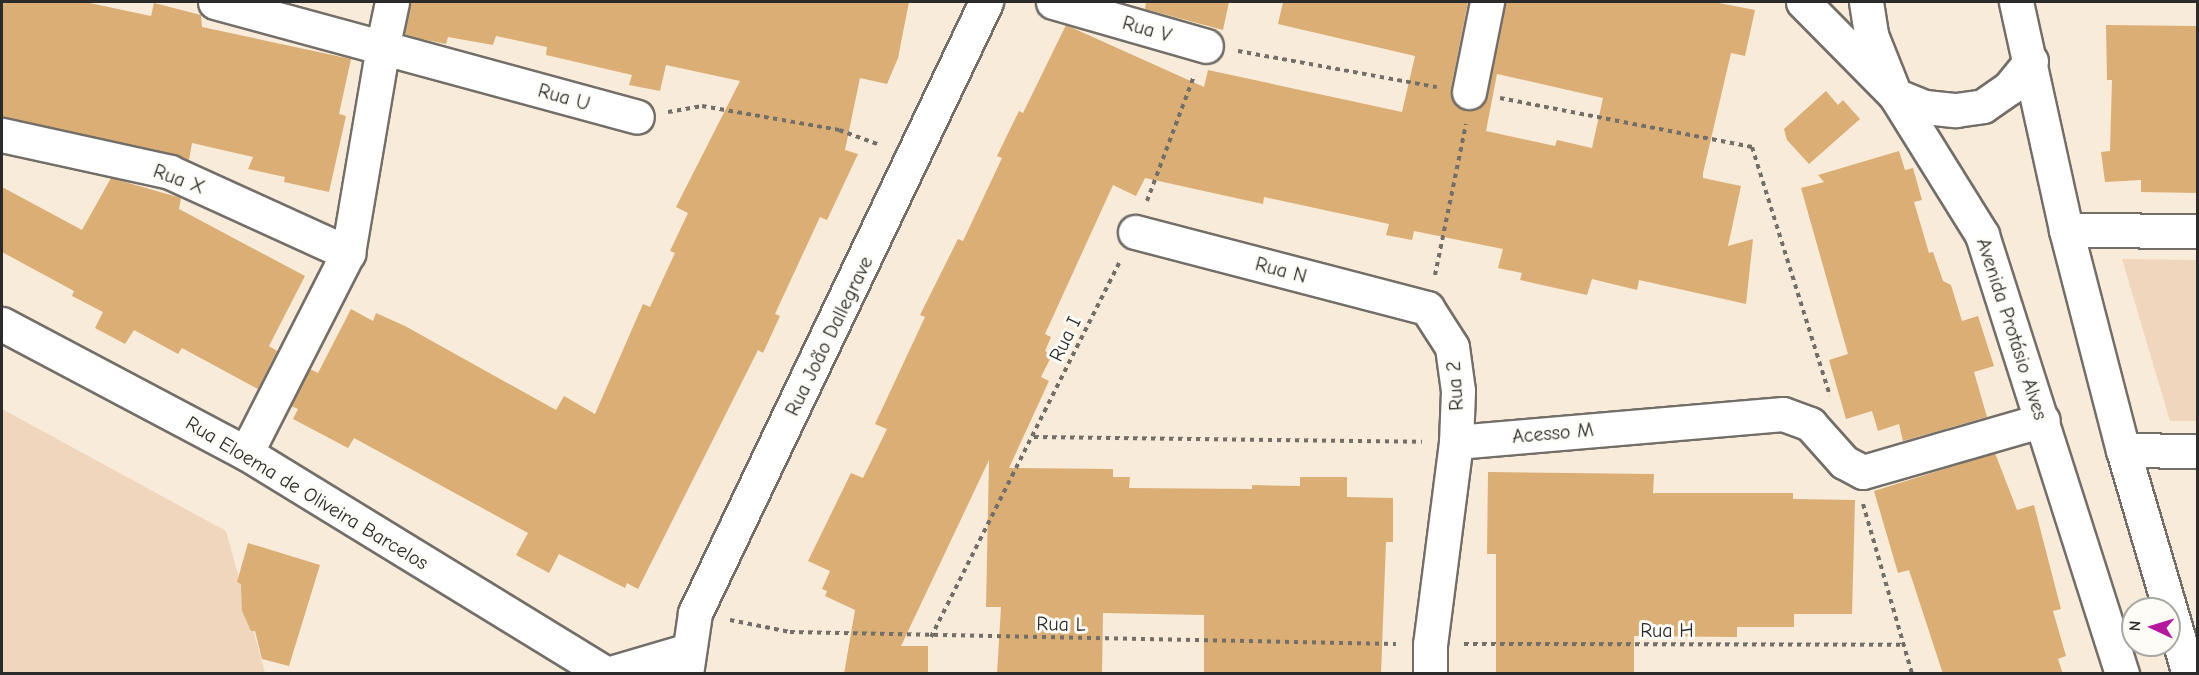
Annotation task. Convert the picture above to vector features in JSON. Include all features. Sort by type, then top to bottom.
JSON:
[{"type":"street","name":"Rua U","points":[[215,2],[384,40],[637,117]]},
{"type":"street","points":[[246,453],[348,253],[392,2]]},
{"type":"street","name":"Rua João Dallegrave","points":[[688,662],[694,613],[915,158],[986,2]]},
{"type":"street","name":"Rua V","points":[[1053,2],[1206,46]]},
{"type":"street","points":[[1469,92],[1487,2]]},
{"type":"street","points":[[1803,2],[1895,95],[1925,107],[1956,110],[1983,105],[2009,88],[2031,61]]},
{"type":"street","name":"Avenida Protásio Alves","points":[[1866,2],[1871,35],[1895,95],[1982,235],[2043,420],[2122,674]]},
{"type":"street","points":[[2016,2],[2031,61],[2066,230],[2123,450],[2189,674]]},
{"type":"street","name":"Rua X","points":[[2,135],[170,172],[348,253]]},
{"type":"street","points":[[2066,230],[2198,231]]},
{"type":"street","name":"Rua N","points":[[1134,232],[1427,308]]},
{"type":"street","name":"Rua 2","points":[[1427,308],[1452,347],[1458,391],[1456,442],[1430,659]]},
{"type":"street","name":"Rua Eloema de Oliveira Barcelos","points":[[2,324],[246,453],[607,674],[688,662]]},
{"type":"street","name":"Acesso M","points":[[1456,442],[1783,414],[1810,424],[1844,462],[1863,472],[2043,420]]},
{"type":"street","points":[[2123,450],[2198,452]]},
{"type":"path","name":"Rua I","points":[[931,637],[1034,437],[1134,232],[1206,46]]},
{"type":"path","points":[[1427,308],[1465,144],[1469,92]]},
{"type":"path","points":[[637,117],[702,106],[839,130],[915,158]]},
{"type":"path","points":[[1034,437],[1456,442]]},
{"type":"path","name":"Rua L","points":[[694,613],[790,632],[1430,659]]},
{"type":"path","name":"Rua H","points":[[1430,659],[1904,645]]},
{"type":"shaded area","points":[[2122,259],[2197,260],[2197,421],[2170,421]]},
{"type":"shaded area","points":[[2,409],[226,531],[265,673],[2,673]]},
{"type":"building","points":[[2,2],[85,2],[151,16],[154,3],[201,15],[202,27],[351,59],[339,114],[346,116],[329,192],[284,182],[285,177],[248,169],[253,157],[192,143],[189,160],[2,117]]},
{"type":"building","points":[[410,2],[909,2],[898,58],[887,84],[860,78],[845,150],[858,154],[827,220],[820,217],[775,314],[780,316],[763,353],[758,350],[638,589],[627,583],[625,588],[559,554],[549,573],[516,555],[528,533],[354,438],[348,448],[293,419],[298,409],[291,406],[310,369],[318,373],[351,309],[373,321],[376,313],[405,326],[556,410],[564,396],[595,414],[643,304],[650,307],[675,253],[670,251],[688,213],[676,207],[740,81],[666,65],[660,91],[629,85],[632,75],[546,55],[547,47],[496,36],[493,45],[448,37],[446,44],[421,39],[404,34]]},
{"type":"building","points":[[1146,2],[1229,2],[1223,30],[1145,9]]},
{"type":"building","points":[[1283,2],[1468,2],[1451,89],[1456,106],[1466,110],[1476,110],[1487,96],[1505,2],[1714,2],[1755,10],[1745,56],[1731,53],[1703,173],[1703,178],[1741,186],[1728,246],[1753,239],[1746,304],[1639,280],[1637,290],[1592,279],[1587,295],[1520,280],[1522,273],[1498,268],[1503,249],[1414,231],[1412,240],[1386,235],[1389,224],[1264,197],[1263,204],[1145,178],[1136,196],[1113,185],[1045,334],[1051,337],[1045,351],[1052,355],[1041,377],[1049,381],[1009,468],[1113,469],[1113,477],[1130,477],[1129,488],[1252,489],[1252,485],[1300,486],[1300,477],[1347,477],[1347,497],[1393,498],[1393,542],[1386,542],[1381,674],[1204,674],[1204,615],[1103,613],[1102,674],[997,674],[1001,607],[986,607],[989,460],[901,646],[928,646],[928,674],[844,674],[855,610],[825,596],[827,591],[822,589],[830,571],[808,561],[851,473],[863,478],[887,429],[875,424],[925,317],[920,315],[958,239],[963,241],[1002,158],[997,156],[1019,111],[1023,113],[1066,25],[1204,87],[1208,70],[1402,112],[1415,56],[1278,24]],"holes":[[[1497,74],[1603,98],[1592,148],[1557,140],[1555,146],[1486,131]]]},
{"type":"building","points":[[2106,25],[2198,26],[2198,193],[2141,192],[2141,180],[2105,182],[2101,152],[2110,151],[2112,80],[2107,80]]},
{"type":"building","points":[[1826,91],[1838,105],[1843,100],[1860,119],[1809,164],[1787,140],[1784,129]]},
{"type":"building","points":[[1899,151],[1905,170],[1913,168],[1922,200],[1914,202],[1929,253],[1933,252],[1943,281],[1951,285],[1962,321],[1978,316],[1994,366],[1974,372],[1987,417],[1903,441],[1899,424],[1878,431],[1872,411],[1846,419],[1829,360],[1848,354],[1801,188],[1824,182],[1818,175]]},
{"type":"building","points":[[111,178],[181,198],[179,209],[305,276],[269,346],[277,351],[258,389],[182,348],[178,354],[134,330],[125,344],[95,328],[103,312],[72,296],[74,291],[2,252],[2,187],[82,230]]},
{"type":"building","points":[[1995,453],[2017,510],[2034,505],[2061,609],[2053,611],[2066,656],[2058,659],[2063,674],[1943,674],[1909,570],[1898,573],[1874,491]]},
{"type":"building","points":[[1488,472],[1654,474],[1653,493],[1793,493],[1793,499],[1855,500],[1852,614],[1794,614],[1794,627],[1737,627],[1737,637],[1634,636],[1634,674],[1496,674],[1496,554],[1487,554]]},
{"type":"building","points":[[248,543],[320,565],[289,666],[262,659],[255,631],[251,631],[242,611],[241,584],[237,582]]}]
